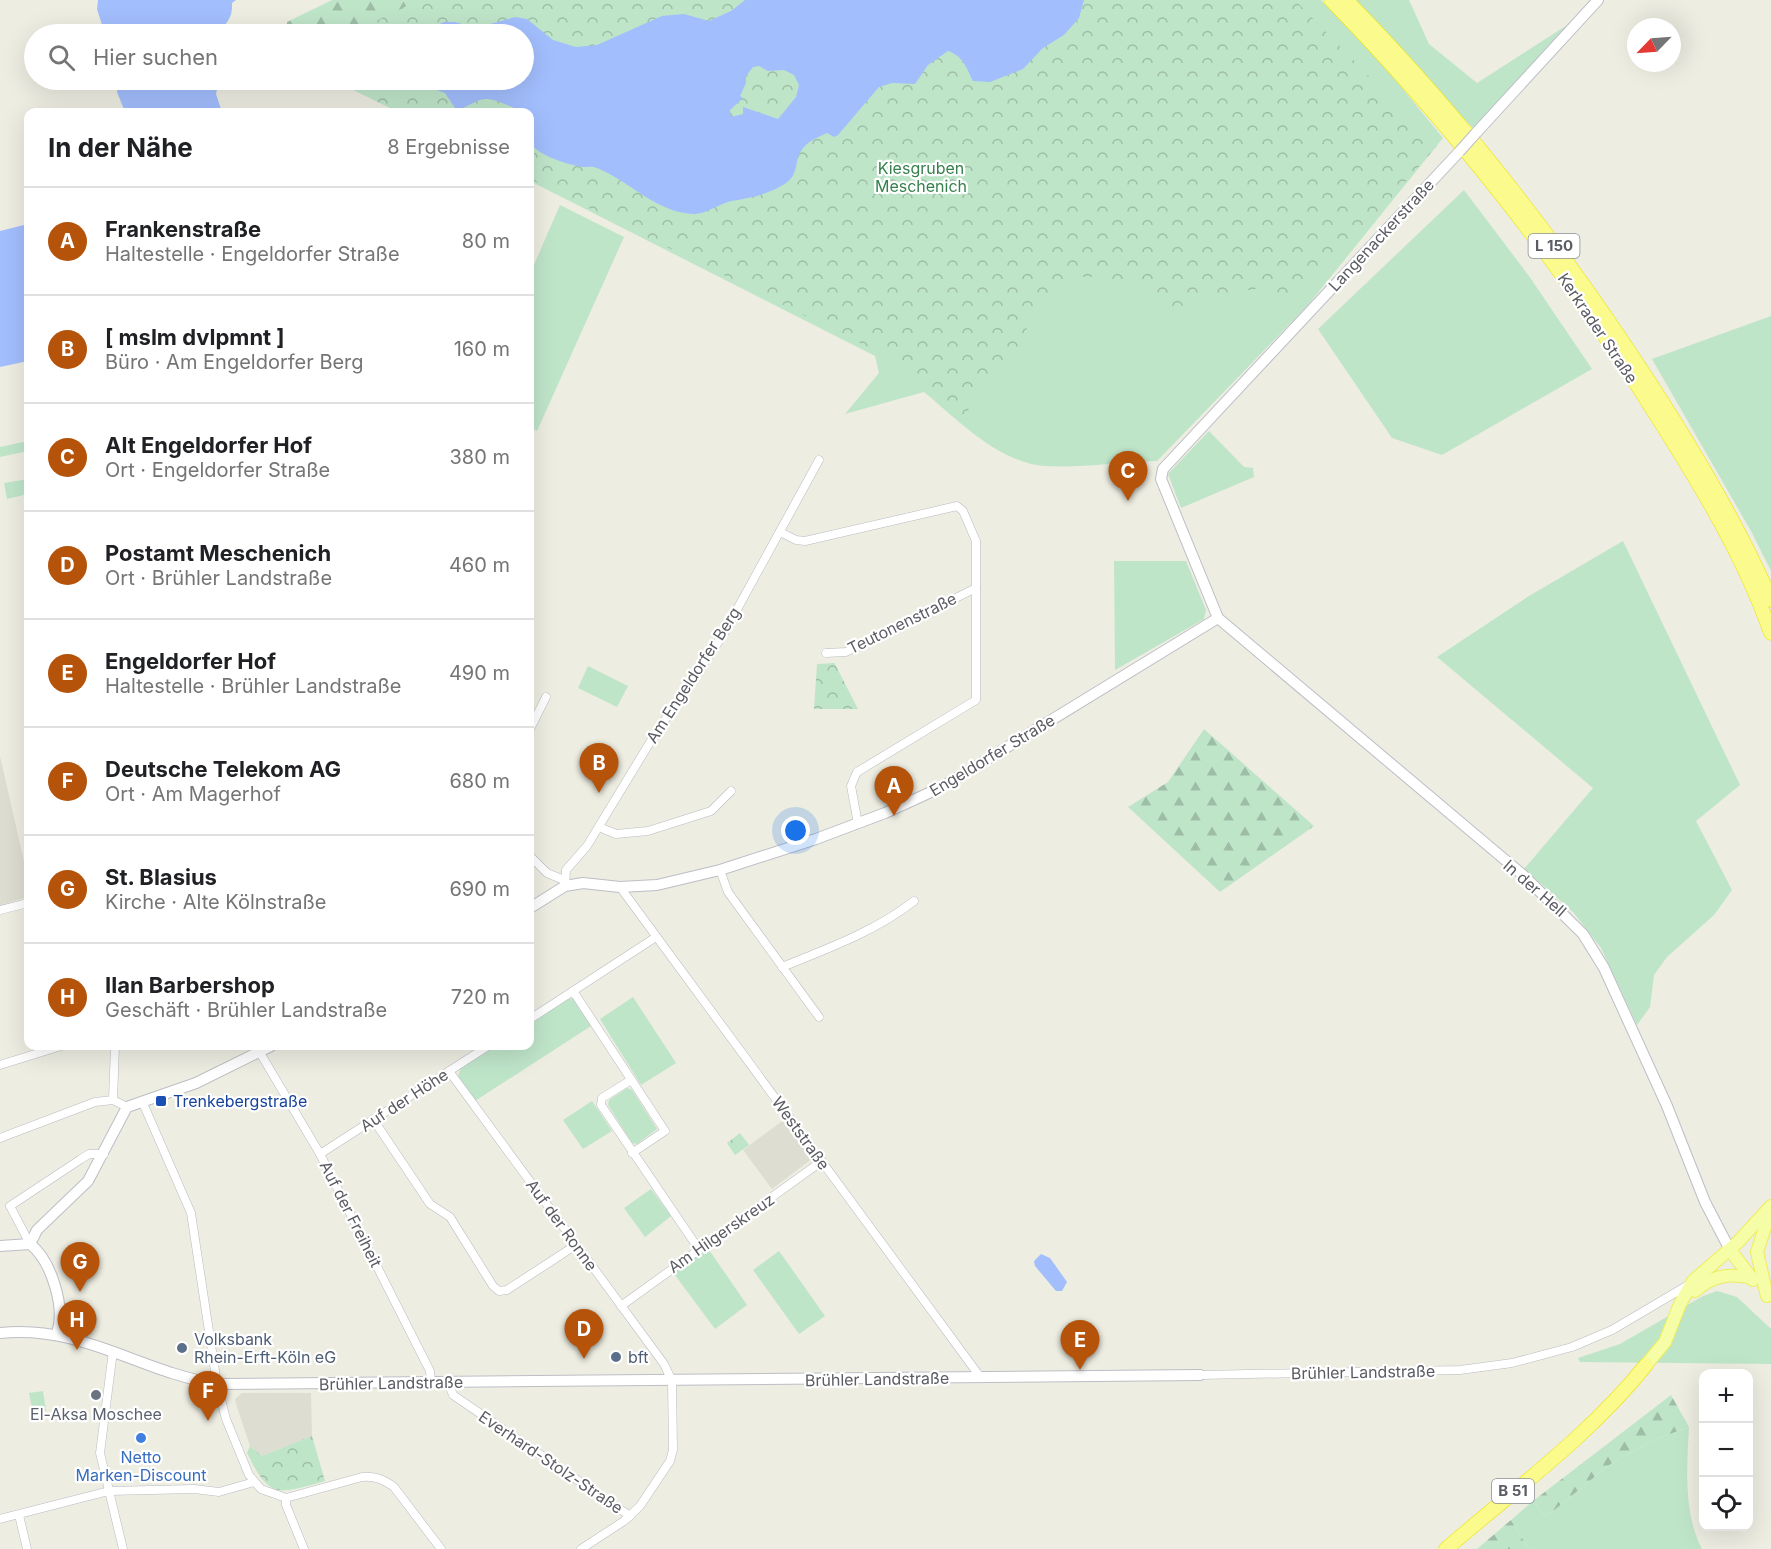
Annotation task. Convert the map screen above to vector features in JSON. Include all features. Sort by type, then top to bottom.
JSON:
[{"type":"highway","name":"Kerkrader Straße","points":[[1331,0],[1431,110],[1496,188],[1597,324],[1665,428],[1728,535],[1749,575],[1771,633]]},
{"type":"highway","name":"Kerkrader Straße","points":[[1346,0],[1424,84],[1508,183],[1607,317],[1730,515],[1771,600]]},
{"type":"highway","name":"B 51","points":[[1446,1549],[1580,1433],[1627,1389],[1647,1365]]},
{"type":"main road","name":"B 51","points":[[1730,1250],[1771,1207]]},
{"type":"main road","points":[[1769,1298],[1757,1252],[1771,1207]]},
{"type":"main road","points":[[1730,1250],[1769,1298]]},
{"type":"main road","name":"Brühler Landstraße","points":[[1694,1281],[1730,1250]]},
{"type":"main road","points":[[1680,1304],[1706,1282],[1719,1276],[1752,1278]]},
{"type":"main road","name":"B 51","points":[[1647,1365],[1665,1342],[1680,1304],[1694,1281]]},
{"type":"street","name":"Langenackerstraße","points":[[1218,618],[1161,479],[1163,469],[1598,0]]},
{"type":"street","name":"Am Engeldorfer Berg","points":[[565,883],[566,870],[587,846],[646,748],[723,635],[819,460]]},
{"type":"street","points":[[780,532],[796,540],[805,541],[957,506],[963,511],[976,541],[976,700],[857,772],[851,786],[858,824]]},
{"type":"street","name":"Teutonenstraße","points":[[826,653],[846,652],[976,588]]},
{"type":"street","name":"Engeldorfer Straße","points":[[534,905],[565,883],[620,887],[657,885],[720,870],[858,824],[942,787],[1218,618]]},
{"type":"street","name":"In der Hell","points":[[1218,618],[1522,875],[1583,934],[1604,968],[1667,1106],[1705,1202],[1730,1250]]},
{"type":"street","points":[[534,721],[546,697]]},
{"type":"street","points":[[599,827],[616,834],[648,831],[711,811],[731,791]]},
{"type":"street","points":[[534,859],[547,873],[565,883]]},
{"type":"street","points":[[720,870],[728,892],[819,1017]]},
{"type":"street","name":"Weststraße","points":[[620,887],[981,1378]]},
{"type":"street","points":[[782,967],[836,945],[894,915],[914,901]]},
{"type":"street","points":[[0,910],[24,904]]},
{"type":"street","points":[[534,1016],[656,937]]},
{"type":"street","points":[[573,991],[665,1131],[632,1153]]},
{"type":"street","points":[[0,1065],[48,1050]]},
{"type":"street","points":[[113,1100],[115,1050]]},
{"type":"street","name":"Auf der Höhe","points":[[320,1154],[482,1050]]},
{"type":"street","points":[[30,1244],[37,1230],[88,1181],[127,1107],[196,1083],[259,1051]]},
{"type":"street","name":"Auf der Freiheit","points":[[259,1051],[320,1154],[430,1371],[431,1383]]},
{"type":"street","name":"Auf der Ronne","points":[[449,1071],[664,1364],[672,1381]]},
{"type":"street","points":[[631,1080],[600,1101],[632,1153],[698,1248]]},
{"type":"street","points":[[0,1138],[95,1101],[113,1100],[127,1107]]},
{"type":"street","points":[[142,1101],[191,1213],[217,1384],[234,1443],[254,1482],[269,1494],[286,1498],[372,1476],[394,1487],[441,1549]]},
{"type":"street","points":[[373,1119],[430,1204],[450,1216],[493,1286],[499,1291],[507,1290],[576,1245]]},
{"type":"street","points":[[57,1333],[60,1325],[56,1294],[39,1251],[30,1244],[10,1206],[89,1154],[104,1154]]},
{"type":"street","name":"Am Hilgerskreuz","points":[[621,1306],[698,1248],[822,1161]]},
{"type":"street","points":[[0,1246],[30,1244]]},
{"type":"street","name":"Brühler Landstraße","points":[[0,1333],[57,1333],[113,1351],[168,1373],[217,1384],[981,1378],[1460,1370],[1512,1363],[1572,1347],[1612,1330],[1694,1281]]},
{"type":"street","points":[[113,1351],[100,1453],[123,1549]]},
{"type":"street","points":[[581,1549],[630,1516],[654,1488],[670,1461],[673,1450],[672,1381]]},
{"type":"street","name":"Everhard-Stolz-Straße","points":[[448,1382],[453,1395],[630,1516]]},
{"type":"street","points":[[0,1519],[109,1491],[219,1492],[254,1482]]},
{"type":"street","points":[[286,1498],[286,1505],[304,1549]]},
{"type":"street","points":[[19,1515],[27,1549]]},
{"type":"shaded area","points":[[0,756],[24,861],[24,898],[0,905]]},
{"type":"shaded area","points":[[785,1119],[812,1159],[772,1189],[743,1150]]},
{"type":"shaded area","points":[[242,1393],[311,1393],[312,1436],[262,1456],[250,1446],[236,1404],[235,1399]]},
{"type":"green space","points":[[332,0],[441,0],[380,24],[287,24]]},
{"type":"green space","name":"Kiesgruben Meschenich","points":[[419,0],[1295,0],[1437,146],[1319,280],[1285,295],[1260,288],[1229,294],[1166,312],[1143,284],[1101,277],[1072,277],[1030,317],[1023,341],[978,388],[964,420],[884,355],[534,181],[534,108],[390,108],[353,90],[534,90],[534,24],[370,24]]},
{"type":"green space","name":"Kiesgruben Meschenich","points":[[1084,0],[1321,0],[1375,55],[1443,138],[1308,305],[1157,461],[1073,466],[1045,466],[1011,457],[995,449],[965,427],[924,392],[845,414],[879,373],[875,356],[534,183],[534,143]]},
{"type":"green space","points":[[1350,0],[1409,0],[1429,44],[1477,83],[1575,20],[1474,129]]},
{"type":"green space","points":[[1464,190],[1529,276],[1592,369],[1442,455],[1392,438],[1318,329]]},
{"type":"green space","points":[[560,205],[624,237],[537,431],[534,429],[534,265]]},
{"type":"green space","points":[[1771,316],[1771,571],[1751,531],[1652,359]]},
{"type":"green space","points":[[1209,431],[1244,467],[1253,468],[1254,477],[1181,508],[1168,474]]},
{"type":"green space","points":[[24,442],[24,452],[0,457],[0,447]]},
{"type":"green space","points":[[24,480],[24,495],[7,499],[4,483]]},
{"type":"green space","points":[[1623,541],[1740,785],[1696,821],[1732,890],[1714,915],[1667,957],[1654,975],[1650,1007],[1637,1025],[1601,948],[1573,912],[1524,869],[1593,788],[1437,657],[1529,596]]},
{"type":"green space","points":[[1114,561],[1186,561],[1206,610],[1204,619],[1115,670]]},
{"type":"green space","points":[[835,663],[858,709],[814,709],[817,664]]},
{"type":"green space","points":[[588,666],[628,686],[617,707],[578,688]]},
{"type":"green space","points":[[1204,729],[1314,826],[1220,892],[1128,807],[1168,782]]},
{"type":"green space","points":[[633,997],[676,1063],[641,1085],[600,1019]]},
{"type":"green space","points":[[566,998],[574,999],[591,1026],[475,1101],[458,1077],[461,1066],[486,1050],[534,1050],[534,1019]]},
{"type":"green space","points":[[627,1088],[632,1090],[657,1129],[637,1144],[632,1143],[608,1105],[609,1100]]},
{"type":"green space","points":[[592,1101],[612,1131],[583,1149],[563,1120]]},
{"type":"green space","points":[[740,1133],[749,1145],[735,1155],[727,1143]]},
{"type":"green space","points":[[651,1189],[671,1216],[645,1237],[624,1208]]},
{"type":"green space","points":[[707,1247],[747,1305],[715,1329],[672,1271]]},
{"type":"green space","points":[[779,1251],[825,1316],[799,1334],[753,1270]]},
{"type":"green space","points":[[1717,1291],[1737,1297],[1771,1329],[1771,1364],[1580,1362],[1578,1358],[1620,1344],[1703,1296]]},
{"type":"green space","points":[[43,1391],[46,1411],[33,1413],[29,1393]]},
{"type":"green space","points":[[1671,1395],[1689,1427],[1656,1439],[1609,1465],[1546,1517],[1533,1501]]},
{"type":"green space","points":[[1689,1427],[1687,1473],[1689,1505],[1702,1549],[1529,1549],[1511,1520],[1533,1501],[1546,1517],[1609,1465],[1656,1439]]},
{"type":"green space","points":[[312,1436],[325,1481],[296,1489],[277,1490],[269,1486],[262,1479],[247,1453],[250,1446],[262,1456]]},
{"type":"green space","points":[[1511,1520],[1529,1549],[1477,1549]]},
{"type":"water","points":[[98,0],[236,0],[232,3],[231,13],[225,24],[102,24],[97,9]]},
{"type":"water","points":[[745,0],[1084,0],[1079,18],[1064,35],[1043,48],[1023,69],[990,82],[973,81],[961,59],[948,51],[928,65],[915,84],[892,83],[879,87],[838,135],[834,137],[827,133],[806,145],[799,155],[793,176],[780,187],[753,197],[731,201],[697,214],[667,208],[597,168],[569,164],[541,153],[534,147],[534,108],[514,108],[484,99],[463,108],[455,108],[445,93],[436,90],[534,90],[534,25],[553,40],[576,47],[597,45],[662,16],[684,14],[709,21],[731,11]],"holes":[[[759,66],[768,71],[784,70],[794,75],[799,85],[796,97],[778,119],[743,107],[743,114],[731,117],[730,110],[743,98],[740,96],[746,83],[746,76],[753,67]]]},
{"type":"water","points":[[515,17],[527,19],[533,24],[490,24]]},
{"type":"water","points":[[444,22],[462,24],[439,24]]},
{"type":"water","points":[[117,90],[217,90],[221,108],[123,108]]},
{"type":"water","points":[[24,225],[24,362],[0,367],[0,231]]},
{"type":"water","points":[[1041,1254],[1050,1258],[1067,1282],[1062,1291],[1056,1291],[1035,1266],[1034,1261]]},
{"type":"place","name":"Alt Engeldorfer Hof","points":[[1128,501]]},
{"type":"place","name":"[ mslm dvlpmnt ]","points":[[599,793]]},
{"type":"place","name":"Frankenstraße","points":[[894,816]]},
{"type":"place","name":"Trenkebergstraße","points":[[161,1101]]},
{"type":"place","name":"St. Blasius","points":[[80,1292]]},
{"type":"place","name":"Volksbank Rhein-Erft-Köln eG","points":[[182,1348]]},
{"type":"place","name":"Ilan Barbershop","points":[[77,1350]]},
{"type":"place","name":"bft","points":[[616,1357]]},
{"type":"place","name":"Postamt Meschenich","points":[[584,1359]]},
{"type":"place","name":"Engeldorfer Hof","points":[[1080,1370]]},
{"type":"place","name":"El-Aksa Moschee","points":[[96,1395]]},
{"type":"place","name":"Deutsche Telekom AG","points":[[208,1421]]},
{"type":"place","name":"Netto Marken-Discount","points":[[141,1438]]}]
